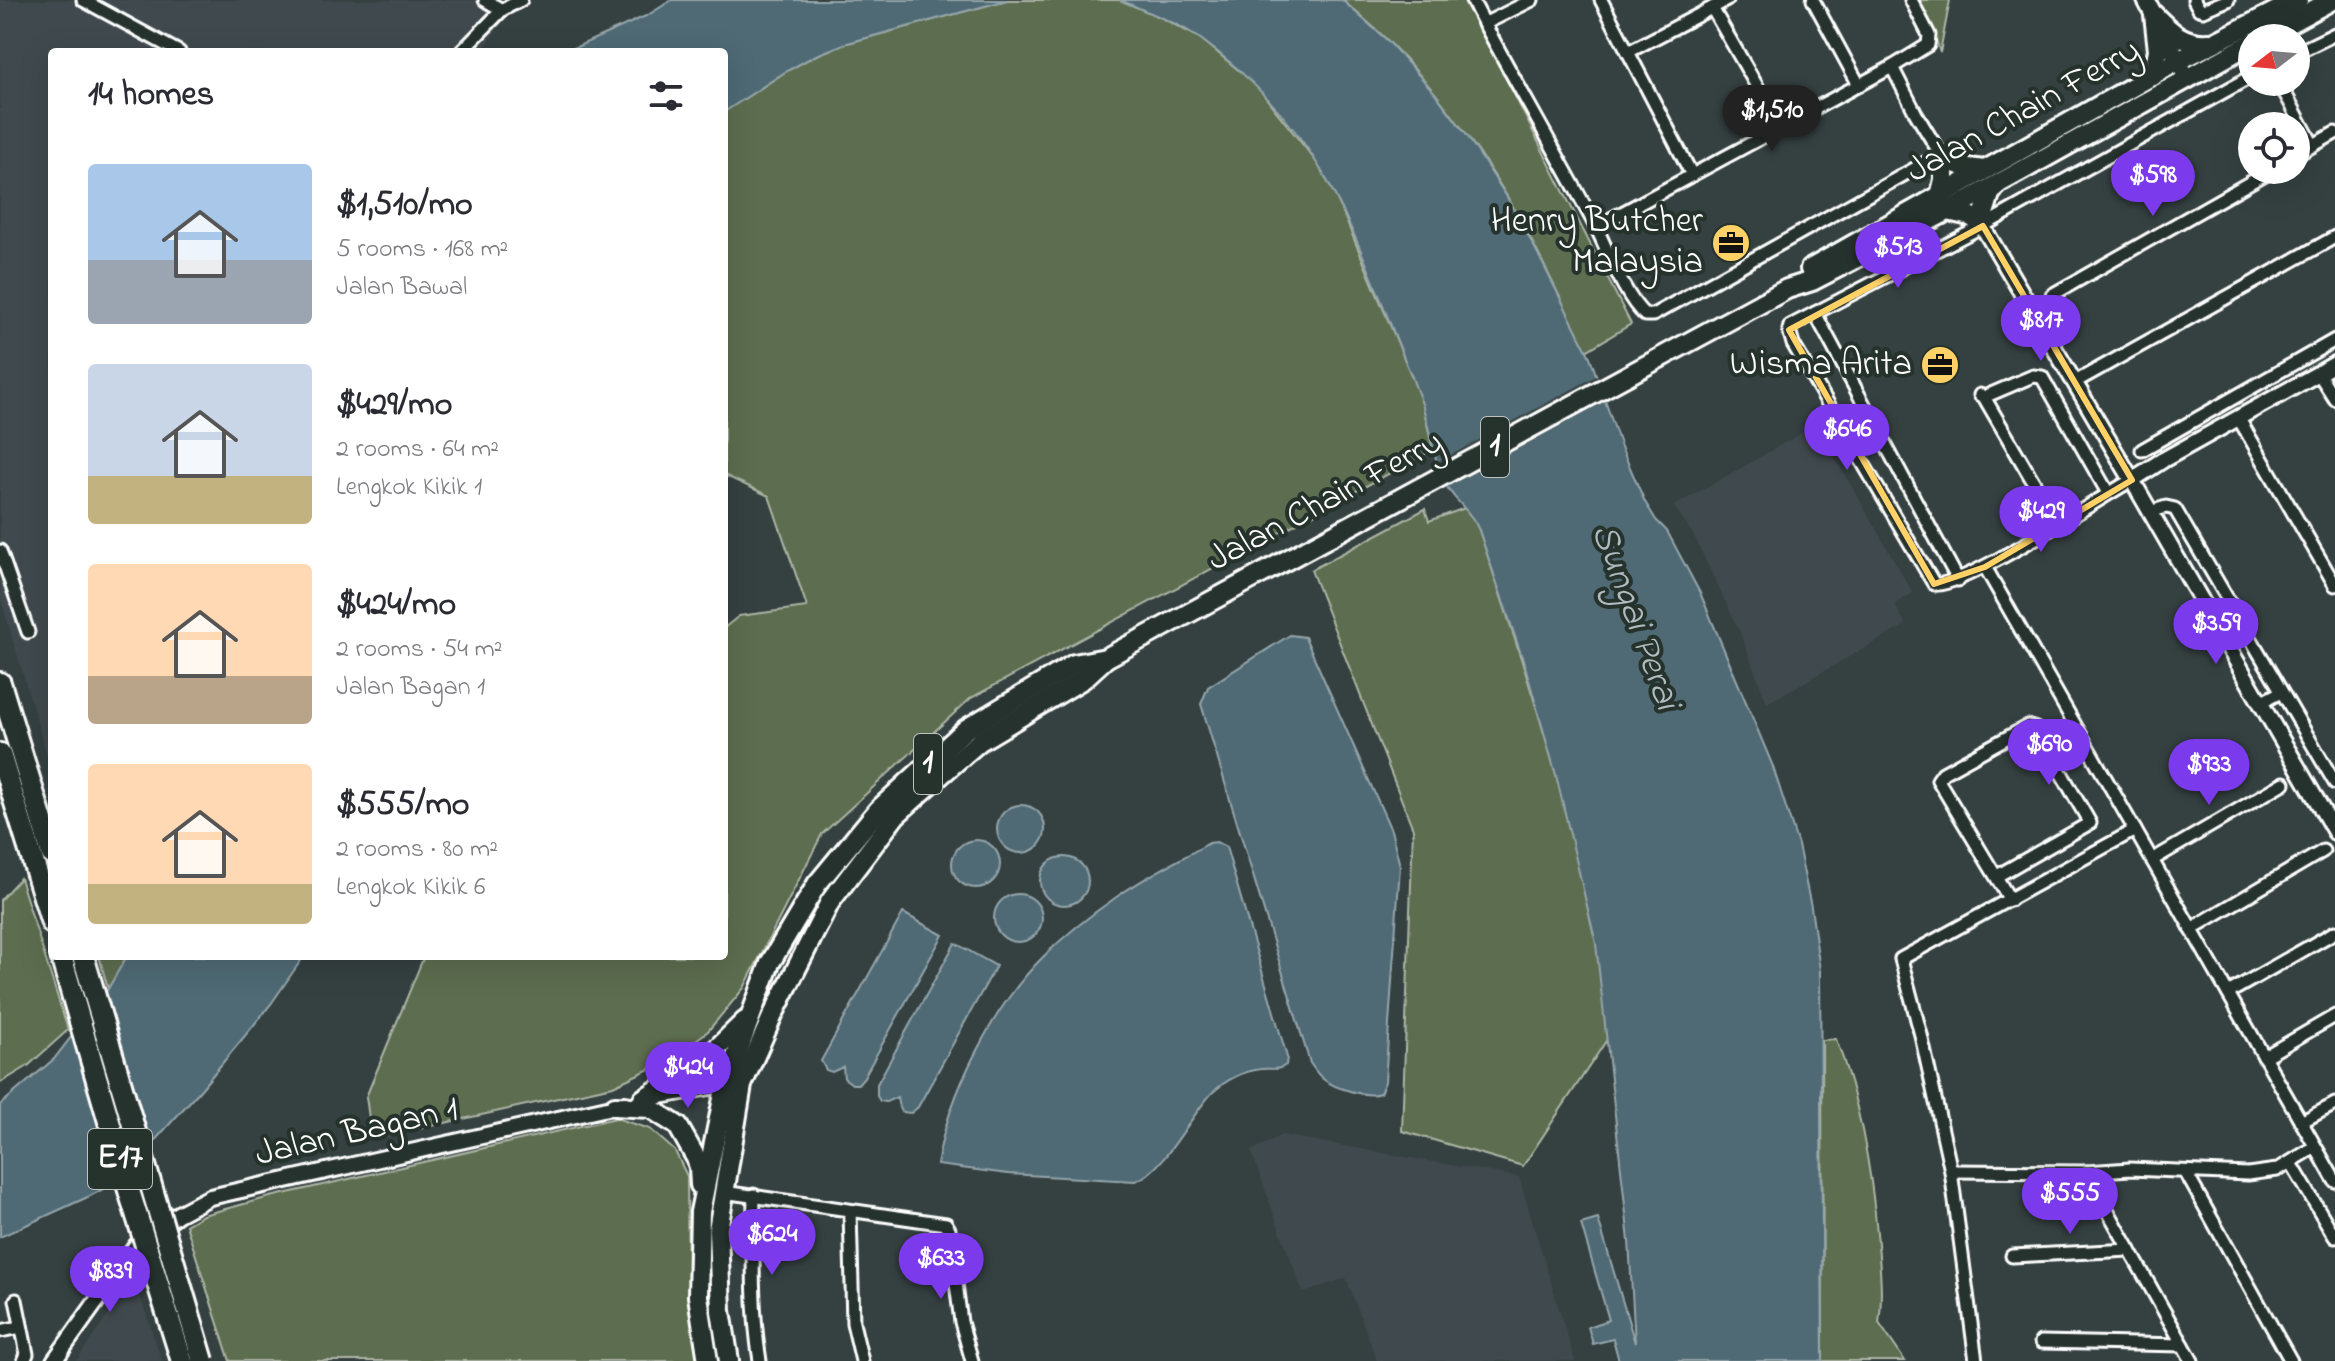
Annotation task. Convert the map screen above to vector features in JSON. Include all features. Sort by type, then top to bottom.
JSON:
[{"type":"highway","name":"Jalan Chain Ferry","points":[[1963,193],[1984,170],[2153,76],[2183,70],[2212,43],[2298,0]]},
{"type":"highway","points":[[2288,24],[2332,0]]},
{"type":"highway","points":[[2150,8],[2180,38],[2189,42],[2212,43]]},
{"type":"highway","points":[[2150,8],[2158,50],[2153,76]]},
{"type":"highway","name":"Jalan Chain Ferry","points":[[729,1361],[721,1311],[718,1243],[734,1084],[830,902],[896,815],[980,741],[1083,679],[1106,658],[1787,289],[1804,272],[1963,193],[1998,183],[2183,70],[2238,48]]},
{"type":"highway","points":[[1984,170],[1968,168],[1942,157],[1944,203],[1982,225],[1990,194],[1998,183]]},
{"type":"highway","name":"Jalan Chain Ferry","points":[[708,1361],[698,1296],[700,1212],[748,1018],[770,963],[817,884],[879,809],[966,729],[1074,664],[1106,658]]},
{"type":"highway","points":[[0,683],[48,841]]},
{"type":"highway","points":[[0,754],[48,910]]},
{"type":"highway","name":"E17","points":[[62,960],[182,1361]]},
{"type":"highway","name":"E17","points":[[84,960],[203,1361]]},
{"type":"highway","points":[[643,1099],[709,1056],[748,1018]]},
{"type":"highway","points":[[615,1106],[650,1108],[678,1126],[699,1167],[700,1212]]},
{"type":"main road","points":[[2150,8],[2183,70]]},
{"type":"street","points":[[83,0],[172,48]]},
{"type":"street","points":[[485,0],[502,10]]},
{"type":"street","points":[[465,48],[502,10],[521,0]]},
{"type":"street","name":"Jalan Chain Ferry","points":[[1472,0],[1619,275],[1645,315],[1653,315],[1942,157]]},
{"type":"street","points":[[1484,24],[1532,0]]},
{"type":"street","points":[[1601,0],[1692,175]]},
{"type":"street","points":[[1628,52],[1727,0]]},
{"type":"street","points":[[1813,0],[1859,85]]},
{"type":"street","points":[[1596,227],[1928,45],[1929,35],[1911,0]]},
{"type":"street","points":[[2194,0],[2203,10],[2228,0]]},
{"type":"street","points":[[1712,8],[1781,128]]},
{"type":"street","points":[[2310,46],[2335,34]]},
{"type":"street","points":[[1892,67],[1916,114],[2335,832]]},
{"type":"street","points":[[2238,84],[1982,225],[1790,326],[1793,344],[1934,584],[1943,585],[1985,567],[2163,460],[2335,364]]},
{"type":"street","points":[[2287,96],[2313,145]]},
{"type":"street","points":[[2310,147],[2335,133]]},
{"type":"street","points":[[2052,295],[2247,184]]},
{"type":"street","points":[[2075,382],[2335,237]]},
{"type":"street","points":[[1815,313],[1958,580]]},
{"type":"street","points":[[2142,450],[2335,340]]},
{"type":"street","points":[[2319,374],[2335,399]]},
{"type":"street","points":[[2058,524],[1982,396],[2033,376],[2042,377],[2108,493]]},
{"type":"street","points":[[2239,419],[2335,585]]},
{"type":"street","points":[[2154,443],[2163,460]]},
{"type":"street","points":[[2150,512],[2166,507],[2175,509],[2335,783]]},
{"type":"street","points":[[0,551],[28,632]]},
{"type":"street","points":[[1985,567],[2335,1181]]},
{"type":"street","points":[[2260,703],[2281,692]]},
{"type":"street","points":[[1997,876],[2090,823],[2036,729],[2028,726],[1943,773],[1938,780],[2010,900]]},
{"type":"street","points":[[2152,860],[2284,783]]},
{"type":"street","points":[[1976,1361],[1951,1171],[1901,959],[2135,830]]},
{"type":"street","points":[[2191,929],[2323,851]]},
{"type":"street","points":[[2228,993],[2335,932]]},
{"type":"street","points":[[2264,1057],[2335,1016]]},
{"type":"street","name":"Jalan Bagan 1","points":[[54,1361],[136,1246],[165,1223],[210,1197],[643,1099],[734,1084]]},
{"type":"street","points":[[2301,1122],[2335,1104]]},
{"type":"street","points":[[1951,1171],[2086,1172],[2130,1169],[2248,1174],[2277,1170],[2315,1147]]},
{"type":"street","points":[[2291,1163],[2335,1237]]},
{"type":"street","points":[[2086,1172],[2192,1361]]},
{"type":"street","points":[[2186,1173],[2291,1361]]},
{"type":"street","points":[[723,1192],[946,1224],[961,1322],[972,1361]]},
{"type":"street","points":[[754,1195],[753,1249],[760,1361]]},
{"type":"street","points":[[850,1211],[853,1323],[862,1361]]},
{"type":"street","points":[[2012,1256],[2130,1250]]},
{"type":"street","points":[[16,1300],[27,1354],[24,1361]]},
{"type":"street","points":[[0,1331],[21,1327]]},
{"type":"street","points":[[2041,1342],[2183,1345]]},
{"type":"highlighted area","points":[[1983,226],[2132,480],[1985,567],[1934,584],[1789,330]]},
{"type":"shaded area","points":[[0,0],[519,0],[484,48],[48,48],[48,759],[0,596]]},
{"type":"shaded area","points":[[1816,425],[1913,593],[1895,604],[1906,625],[1767,703],[1741,635],[1694,536],[1674,506]]},
{"type":"shaded area","points":[[1282,1135],[1519,1177],[1575,1361],[1377,1361],[1346,1278],[1303,1293],[1251,1151]]},
{"type":"shaded area","points":[[124,1292],[140,1296],[162,1361],[76,1361]]},
{"type":"green space","points":[[1007,0],[1120,0],[1200,38],[1255,84],[1318,164],[1338,201],[1412,377],[1423,406],[1433,450],[971,698],[822,834],[744,988],[708,1031],[669,1060],[613,1086],[372,1139],[366,1097],[422,960],[728,960],[728,625],[739,616],[807,607],[769,496],[728,477],[728,109],[785,72],[844,44]]},
{"type":"green space","points":[[1342,0],[1466,0],[1631,324],[1586,351],[1519,217],[1467,136],[1405,59]]},
{"type":"green space","points":[[1918,0],[1950,0],[1940,53],[1933,29]]},
{"type":"green space","points":[[1465,508],[1479,530],[1559,785],[1596,941],[1608,1038],[1523,1166],[1402,1131],[1413,829],[1311,570],[1425,509],[1429,521]]},
{"type":"green space","points":[[20,878],[68,1030],[28,1066],[0,1083],[0,900]]},
{"type":"green space","points":[[100,960],[125,960],[108,989]]},
{"type":"green space","points":[[1836,1039],[1859,1114],[1869,1165],[1880,1273],[1879,1323],[1905,1361],[1823,1361],[1822,1040]]},
{"type":"green space","points":[[616,1118],[650,1129],[675,1151],[687,1176],[688,1287],[702,1361],[230,1361],[186,1225],[203,1215],[270,1197]]},
{"type":"water","points":[[672,0],[1007,0],[844,44],[785,72],[728,109],[728,48],[574,48],[648,15]]},
{"type":"water","name":"Sungai Perai","points":[[1120,0],[1342,0],[1388,41],[1434,92],[1507,197],[1536,250],[1590,357],[1621,447],[1645,502],[1667,531],[1701,595],[1772,764],[1798,845],[1820,970],[1823,1361],[1619,1361],[1613,1339],[1593,1344],[1588,1327],[1609,1320],[1581,1224],[1598,1219],[1635,1343],[1629,1241],[1596,944],[1556,775],[1525,666],[1479,530],[1443,480],[1422,403],[1369,270],[1332,190],[1307,147],[1266,97],[1219,53],[1183,28]]},
{"type":"water","points":[[1290,635],[1305,637],[1391,830],[1400,866],[1385,1082],[1380,1093],[1359,1093],[1335,1086],[1321,1077],[1310,1063],[1201,704],[1208,687]]},
{"type":"water","points":[[1021,805],[1038,812],[1045,829],[1038,846],[1021,853],[1004,846],[997,829],[1004,812]]},
{"type":"water","points":[[976,840],[993,847],[1000,864],[993,881],[976,888],[959,881],[952,864],[959,847]]},
{"type":"water","points":[[1216,842],[1226,847],[1287,1057],[1286,1065],[1278,1069],[1248,1072],[1217,1088],[1166,1156],[1135,1181],[1008,1174],[937,1165],[962,1081],[991,1026],[1025,976],[1060,941],[1115,898],[1161,869]]},
{"type":"water","points":[[1064,857],[1081,864],[1088,881],[1081,898],[1064,905],[1047,898],[1040,881],[1047,864]]},
{"type":"water","points":[[1018,894],[1035,901],[1042,918],[1035,935],[1018,942],[1001,935],[994,918],[1001,901]]},
{"type":"water","points":[[903,913],[943,935],[864,1077],[858,1084],[852,1084],[844,1078],[843,1067],[832,1072],[826,1070],[821,1061]]},
{"type":"water","points":[[955,943],[996,966],[918,1107],[911,1113],[902,1112],[897,1097],[880,1101],[877,1084]]},
{"type":"water","points":[[125,960],[301,960],[271,1004],[133,1165],[107,1187],[0,1237],[0,1105],[54,1059],[108,989]]},
{"type":"pier","points":[[1600,374],[1608,400],[1444,489],[1433,465]]},
{"type":"place","name":"Henry Butcher Malaysia","points":[[1731,243]]},
{"type":"place","name":"Wisma Arita","points":[[1940,365]]}]
